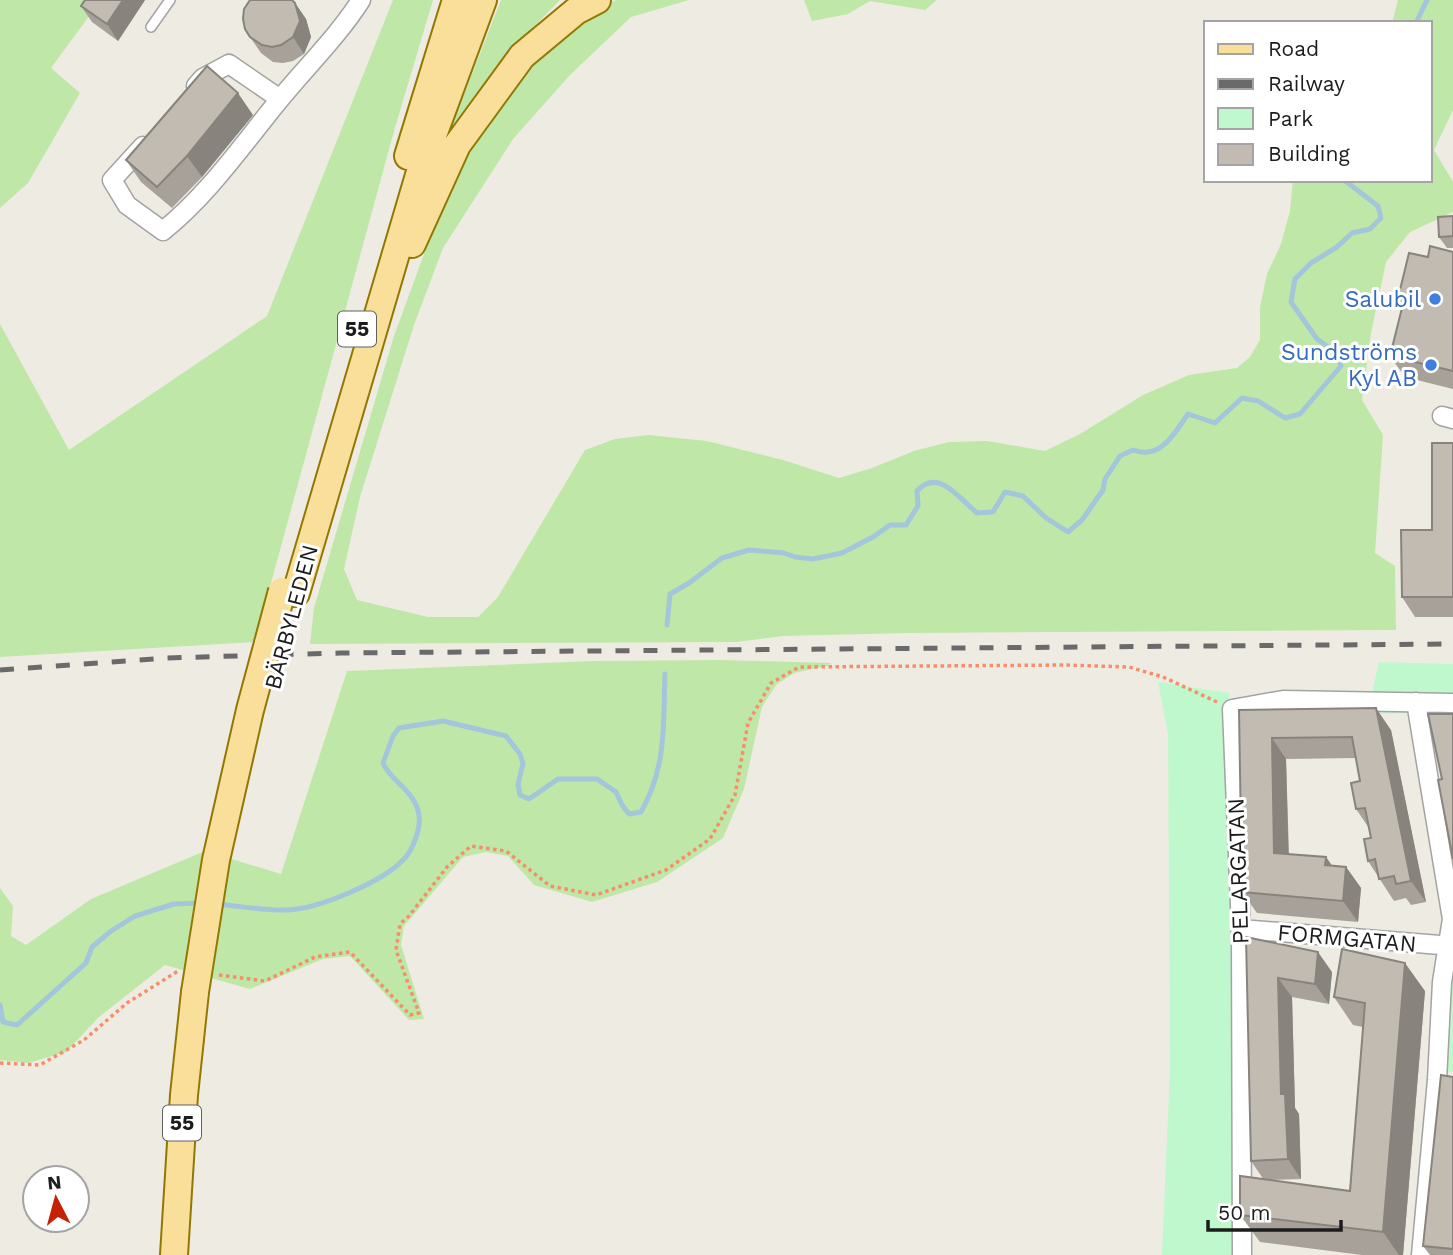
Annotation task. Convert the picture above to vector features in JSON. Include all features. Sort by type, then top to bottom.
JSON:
[{"type":"main road","name":"BÄRBYLEDEN","points":[[174,1255],[184,1094],[202,993],[289,592],[407,158],[456,0]]},
{"type":"main road","name":"BÄRBYLEDEN","points":[[289,592],[384,295],[422,165],[483,0]]},
{"type":"main road","points":[[384,295],[417,234],[457,145],[522,56],[576,11],[597,0]]},
{"type":"main road","name":"BÄRBYLEDEN","points":[[191,1255],[202,993]]},
{"type":"street","points":[[158,129],[112,180],[127,205],[163,231],[224,169],[348,20],[361,0]]},
{"type":"street","points":[[185,99],[203,78],[229,64],[280,99]]},
{"type":"street","points":[[1232,709],[1283,700],[1453,703]]},
{"type":"street","points":[[1416,702],[1452,919],[1450,946],[1442,982],[1445,1081],[1421,1255]]},
{"type":"street","name":"PELARGATAN","points":[[1232,709],[1241,929],[1242,1255]]},
{"type":"street","name":"FORMGATAN","points":[[1241,929],[1450,946]]},
{"type":"lane","points":[[151,27],[170,0]]},
{"type":"path","points":[[237,979],[265,981],[315,957],[350,952],[410,1015],[419,1013],[396,950],[400,924],[447,867],[471,846],[506,851],[550,886],[596,895],[666,870],[710,839],[735,795],[748,723],[771,683],[799,667],[1129,667],[1163,677],[1232,709]]},
{"type":"path","points":[[0,1063],[40,1065],[85,1040],[127,1003],[183,968]]},
{"type":"green space","points":[[0,0],[101,0],[51,68],[80,93],[28,183],[0,208]]},
{"type":"green space","points":[[393,0],[433,0],[394,131],[255,642],[0,657],[0,324],[69,450],[267,316]]},
{"type":"green space","points":[[501,0],[560,0],[510,51],[447,138]]},
{"type":"green space","points":[[616,0],[689,0],[631,17],[570,75],[513,139],[443,248],[414,325],[360,497],[344,569],[357,600],[428,617],[478,617],[498,597],[585,450],[615,439],[648,435],[707,441],[783,460],[839,478],[914,451],[949,442],[987,441],[1045,451],[1080,434],[1143,395],[1189,375],[1237,368],[1250,357],[1260,340],[1260,307],[1267,274],[1281,244],[1290,211],[1293,182],[1432,182],[1432,21],[1393,21],[1398,0],[1453,0],[1453,110],[1434,150],[1453,182],[1453,212],[1410,232],[1386,262],[1371,333],[1362,400],[1383,435],[1375,553],[1395,566],[1396,630],[907,633],[783,636],[736,642],[310,644],[314,608],[394,336],[435,224],[464,161],[531,58]]},
{"type":"green space","points":[[804,0],[937,0],[925,10],[870,1],[848,14],[812,21]]},
{"type":"green space","points":[[594,661],[831,663],[794,673],[776,685],[762,707],[744,789],[723,838],[657,882],[592,902],[534,885],[508,856],[486,852],[463,857],[404,926],[401,945],[424,1019],[409,1020],[350,956],[323,959],[250,989],[165,965],[99,1017],[66,1052],[28,1063],[0,1060],[0,888],[13,906],[11,936],[26,945],[91,899],[205,851],[281,874],[347,671]]},
{"type":"green space","points":[[1379,662],[1453,664],[1453,712],[1367,714]]},
{"type":"green space","points":[[1158,682],[1229,693],[1238,1255],[1162,1255],[1170,1068],[1168,734]]},
{"type":"green space","points":[[1453,958],[1453,1072],[1446,1072]]},
{"type":"building","points":[[85,0],[123,0],[107,24],[81,6]]},
{"type":"building","points":[[250,0],[292,0],[300,21],[293,37],[272,47],[262,45],[250,37],[243,19],[244,9]]},
{"type":"building","points":[[207,66],[238,93],[187,156],[157,187],[126,160]]},
{"type":"building","points":[[1453,216],[1453,236],[1439,237],[1438,217]]},
{"type":"building","points":[[1430,246],[1453,252],[1453,371],[1390,356],[1404,300],[1398,298],[1409,253],[1428,257]]},
{"type":"building","points":[[1432,443],[1453,443],[1453,597],[1402,597],[1401,530],[1432,530]]},
{"type":"building","points":[[1376,708],[1411,881],[1396,884],[1394,876],[1379,879],[1375,859],[1368,861],[1364,839],[1371,838],[1365,808],[1356,809],[1351,783],[1360,781],[1352,737],[1272,738],[1274,853],[1326,857],[1325,865],[1346,867],[1343,901],[1242,892],[1239,710]]},
{"type":"building","points":[[1428,714],[1453,714],[1453,859],[1438,780],[1442,779]]},
{"type":"building","points":[[1246,937],[1318,952],[1315,984],[1278,978],[1281,1094],[1285,1094],[1288,1159],[1251,1161]]},
{"type":"building","points":[[1342,949],[1405,963],[1383,1232],[1240,1215],[1240,1176],[1350,1191],[1365,1003],[1334,997]]},
{"type":"building","points":[[1441,1075],[1453,1077],[1453,1249],[1423,1246]]},
{"type":"waterway","points":[[1417,21],[1427,0]]},
{"type":"waterway","points":[[667,625],[670,594],[722,558],[749,550],[813,559],[842,553],[890,525],[906,525],[918,506],[917,491],[925,484],[941,484],[977,513],[993,512],[1005,492],[1023,496],[1046,518],[1068,532],[1082,520],[1103,490],[1105,479],[1120,456],[1133,450],[1143,452],[1159,448],[1172,437],[1188,414],[1215,423],[1242,398],[1258,401],[1285,418],[1300,414],[1341,366],[1334,351],[1317,339],[1291,302],[1295,279],[1311,263],[1337,247],[1352,233],[1370,229],[1381,218],[1378,206],[1347,182]]},
{"type":"waterway","points":[[217,904],[278,910],[315,905],[366,885],[404,859],[416,838],[419,815],[413,799],[391,776],[383,763],[393,736],[399,728],[443,721],[506,736],[520,754],[523,764],[518,784],[520,795],[529,799],[558,779],[597,779],[616,792],[629,814],[641,812],[655,778],[662,745],[665,674]]},
{"type":"waterway","points":[[0,1005],[3,1022],[17,1025],[86,963],[92,947],[111,931],[135,916],[174,904],[200,903]]},
{"type":"railway","points":[[0,670],[166,658],[341,653],[1453,644]]},
{"type":"place","name":"Salubil","points":[[1435,299]]},
{"type":"place","name":"Sundströms Kyl AB","points":[[1431,365]]}]
